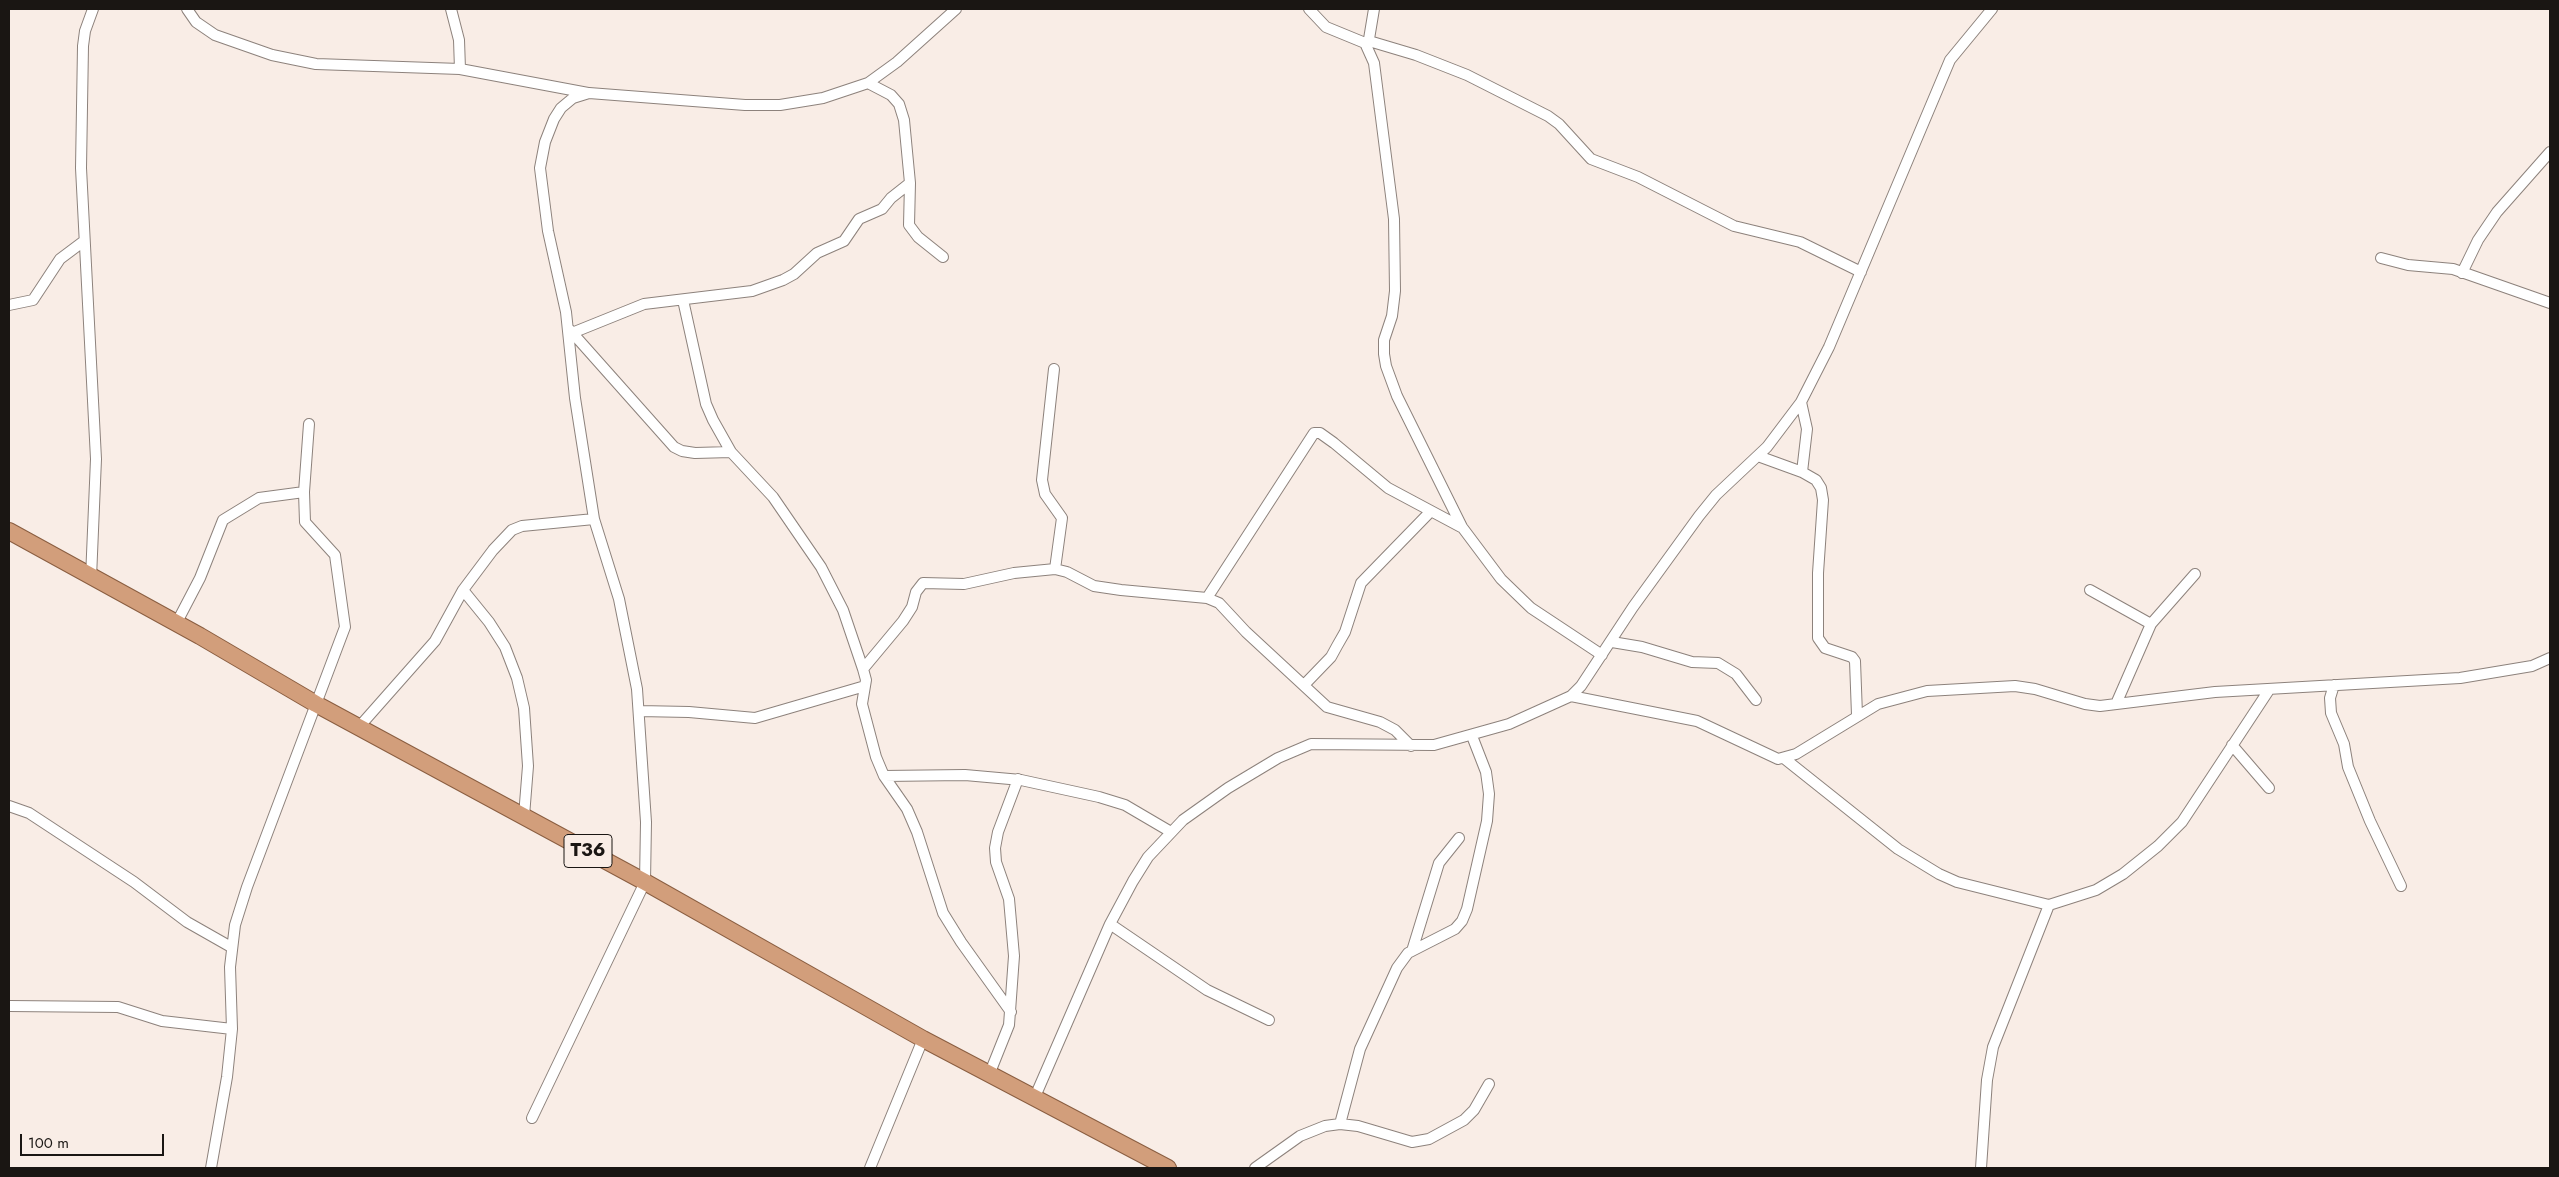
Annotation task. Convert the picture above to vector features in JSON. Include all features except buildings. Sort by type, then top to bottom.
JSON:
[{"type":"highway","name":"T36","points":[[9,531],[316,704],[645,882],[923,1039],[1168,1168]]},
{"type":"street","points":[[91,578],[96,458],[81,168],[83,46],[85,31],[94,9]]},
{"type":"street","points":[[187,9],[196,22],[215,35],[272,55],[316,64],[460,69],[589,93],[745,105],[780,105],[823,98],[868,83],[897,62],[956,9]]},
{"type":"street","points":[[451,9],[459,40],[460,69]]},
{"type":"street","points":[[1309,9],[1326,27],[1334,32],[1368,44],[1416,55],[1467,75],[1548,116],[1559,124],[1591,159],[1638,176],[1734,226],[1800,242],[1861,272]]},
{"type":"street","points":[[1374,9],[1368,44],[1378,79],[1394,219],[1395,291],[1392,316],[1384,340],[1386,366],[1397,396],[1462,527],[1514,594],[1531,608],[1602,655]]},
{"type":"street","points":[[1034,1099],[1110,924],[1148,857],[1171,832],[1228,788],[1278,758],[1311,744],[1434,745],[1472,736],[1509,724],[1571,696],[1582,686],[1699,516],[1716,495],[1758,456],[1789,420],[1801,402],[1829,347],[1950,60],[1992,9]]},
{"type":"street","points":[[868,83],[891,95],[900,104],[904,120],[910,183],[909,225],[918,237],[943,257]]},
{"type":"street","points":[[532,1118],[645,882],[646,822],[637,689],[620,599],[594,519],[575,398],[570,330],[560,277],[548,231],[540,168],[545,142],[554,119],[561,108],[574,98],[589,93]]},
{"type":"street","points":[[2462,272],[2478,240],[2497,212],[2550,152]]},
{"type":"street","points":[[570,330],[644,304],[752,291],[783,280],[794,274],[817,253],[844,241],[859,219],[882,209],[891,198],[910,183]]},
{"type":"street","points":[[9,305],[33,300],[60,259],[84,241]]},
{"type":"street","points":[[2381,258],[2408,265],[2462,272],[2550,302]]},
{"type":"street","points":[[683,300],[706,404],[731,452],[774,497],[821,566],[843,610],[863,669],[865,686],[863,710],[876,757],[884,776],[907,809],[917,832],[943,913],[960,942],[1011,1012]]},
{"type":"street","points":[[570,330],[674,447],[682,451],[695,453],[731,452]]},
{"type":"street","points":[[1054,369],[1042,480],[1045,494],[1062,518],[1055,569]]},
{"type":"street","points":[[1801,402],[1807,429],[1802,472]]},
{"type":"street","points":[[211,1168],[227,1077],[232,1030],[231,947],[247,887],[344,632],[336,560],[305,522],[304,492],[309,424]]},
{"type":"street","points":[[1207,598],[1314,433],[1320,433],[1334,442],[1388,488],[1462,527]]},
{"type":"street","points":[[1758,456],[1802,472],[1816,480],[1821,488],[1823,500],[1818,573],[1818,638],[1825,648],[1852,657],[1855,661],[1857,715]]},
{"type":"street","points":[[176,624],[200,578],[223,520],[259,498],[273,494],[304,492]]},
{"type":"street","points":[[1304,685],[1331,657],[1345,632],[1361,583],[1431,511]]},
{"type":"street","points":[[359,727],[435,641],[463,590],[493,550],[512,530],[522,526],[594,519]]},
{"type":"street","points":[[863,669],[903,621],[912,607],[916,592],[923,583],[964,584],[1022,571],[1055,569],[1067,572],[1094,586],[1207,598],[1219,604],[1246,632],[1327,707],[1380,722],[1394,730],[1411,746]]},
{"type":"street","points":[[2116,704],[2151,624],[2195,574]]},
{"type":"street","points":[[463,590],[489,622],[505,647],[518,678],[524,708],[528,766],[524,816]]},
{"type":"street","points":[[2090,590],[2151,624]]},
{"type":"street","points":[[1612,642],[1642,647],[1692,662],[1718,663],[1736,674],[1756,700]]},
{"type":"street","points":[[1785,759],[1878,704],[1927,691],[2015,686],[2035,689],[2085,704],[2100,706],[2215,692],[2460,678],[2532,666],[2550,658]]},
{"type":"street","points":[[2334,685],[2330,698],[2331,713],[2344,744],[2348,767],[2370,821],[2401,886]]},
{"type":"street","points":[[639,712],[689,712],[755,718],[865,686]]},
{"type":"street","points":[[1571,696],[1697,721],[1772,758],[1785,759],[1898,848],[1939,874],[1957,882],[2049,905],[2070,900],[2096,890],[2144,859],[2182,822],[2269,690]]},
{"type":"street","points":[[1340,1124],[1360,1049],[1402,959],[1412,951],[1455,929],[1462,921],[1467,910],[1488,820],[1489,794],[1486,772],[1472,736]]},
{"type":"street","points":[[2232,745],[2269,788]]},
{"type":"street","points":[[884,776],[965,775],[1018,780],[1099,796],[1125,805],[1171,832]]},
{"type":"street","points":[[989,1075],[1009,1025],[1014,956],[1010,909],[995,848],[998,832],[1018,780]]},
{"type":"street","points":[[9,806],[29,813],[134,882],[188,922],[231,947]]},
{"type":"street","points":[[1412,951],[1439,863],[1459,838]]},
{"type":"street","points":[[1981,1168],[1986,1080],[1993,1047],[2049,905]]},
{"type":"street","points":[[1110,924],[1207,990],[1269,1020]]},
{"type":"street","points":[[9,1006],[118,1007],[162,1020],[232,1030]]},
{"type":"street","points":[[870,1168],[923,1039]]},
{"type":"street","points":[[1255,1168],[1300,1136],[1325,1126],[1340,1124],[1370,1128],[1412,1142],[1429,1139],[1464,1120],[1474,1110],[1489,1084]]}]
